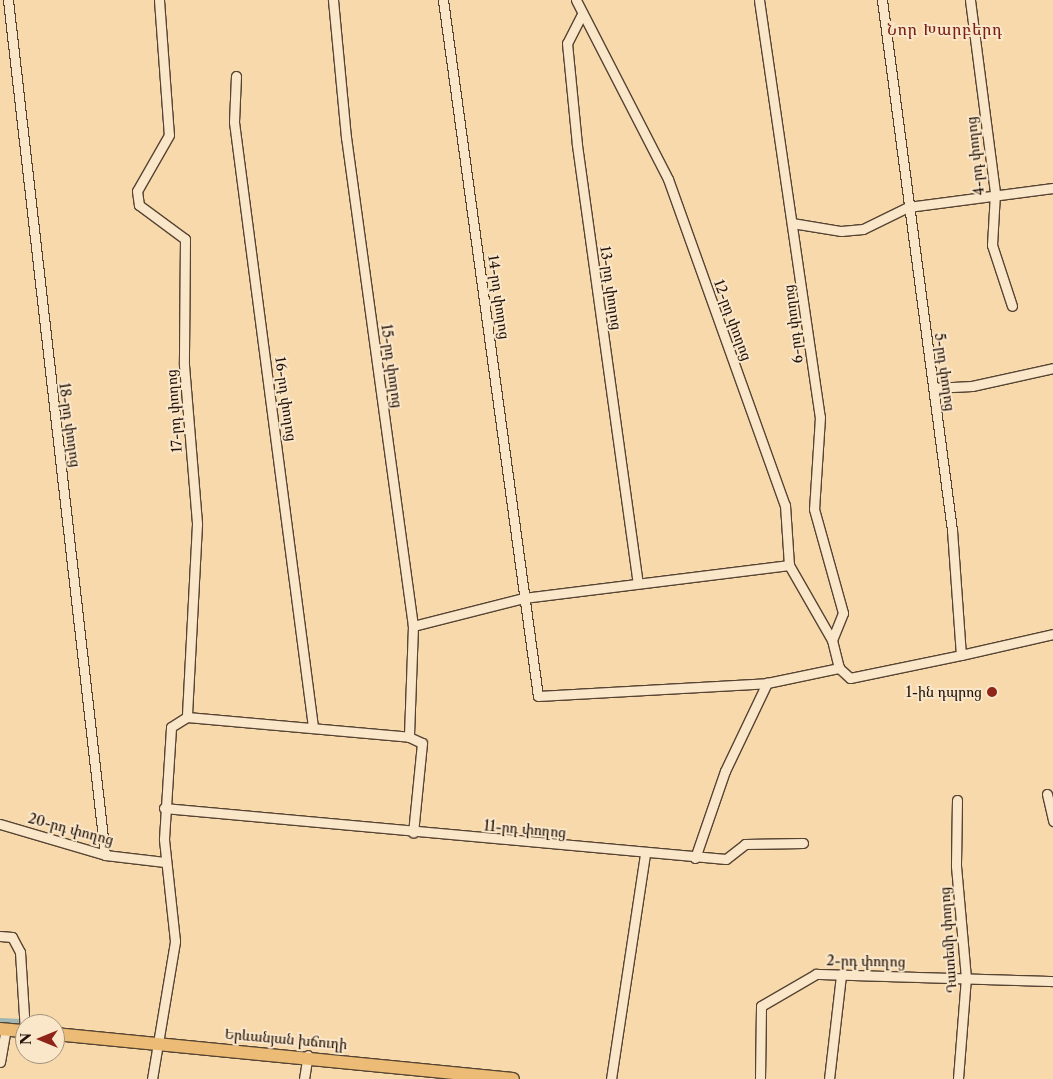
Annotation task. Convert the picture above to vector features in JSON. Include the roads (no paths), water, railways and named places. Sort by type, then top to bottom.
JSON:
[{"type":"main road","name":"Երևանյան խճուղի","points":[[65,1035],[308,1055],[447,1074],[513,1079]]},
{"type":"street","name":"18-րդ փողոց","points":[[8,0],[105,854]]},
{"type":"street","name":"17-րդ փողոց","points":[[158,0],[169,135],[137,191],[140,205],[184,239],[184,365],[197,524],[187,717]]},
{"type":"street","name":"15-րդ փողոց","points":[[333,0],[346,137],[413,626],[409,737]]},
{"type":"street","name":"14-րդ փողոց","points":[[443,0],[538,696],[767,683]]},
{"type":"street","points":[[576,0],[581,16]]},
{"type":"street","name":"6-րդ փողոց","points":[[759,0],[820,417],[814,509],[843,613],[832,640]]},
{"type":"street","name":"5-րդ փողոց","points":[[882,0],[952,530],[961,655]]},
{"type":"street","name":"4-րդ փողոց","points":[[970,0],[995,194],[992,245],[1012,306]]},
{"type":"street","name":"12-րդ փողոց","points":[[581,16],[668,179],[784,505],[789,564],[832,640],[839,668]]},
{"type":"street","name":"13-րդ փողոց","points":[[581,16],[567,43],[575,126],[638,583]]},
{"type":"street","name":"16-րդ փողոց","points":[[236,76],[234,122],[313,726]]},
{"type":"street","points":[[792,223],[841,231],[863,229],[908,207],[995,194],[1053,188]]},
{"type":"street","points":[[933,388],[972,386],[1053,368]]},
{"type":"street","points":[[413,626],[524,598],[789,564]]},
{"type":"street","points":[[696,858],[725,771],[767,683],[839,668],[850,678],[1053,634]]},
{"type":"street","points":[[152,1079],[160,1043],[175,941],[165,862],[164,808],[171,727],[187,717],[313,726],[409,737],[422,743],[413,833]]},
{"type":"street","points":[[1046,794],[1053,820]]},
{"type":"street","name":"Դատեմի փողոց","points":[[958,800],[956,866],[966,977],[958,1079]]},
{"type":"street","name":"11-րդ փողոց","points":[[164,808],[413,833],[726,860],[745,844],[803,843]]},
{"type":"street","name":"20-րդ փողոց","points":[[0,824],[105,854],[165,862]]},
{"type":"street","points":[[611,1079],[645,853]]},
{"type":"street","points":[[0,936],[12,938],[20,952],[24,1014]]},
{"type":"street","name":"2-րդ փողոց","points":[[760,1079],[761,1006],[816,974],[1053,981]]},
{"type":"street","points":[[829,1079],[841,975]]},
{"type":"street","points":[[0,1062],[3,1029]]},
{"type":"street","points":[[304,1079],[308,1055]]},
{"type":"waterway","points":[[0,1022],[15,1023]]},
{"type":"place","name":"1-ին դպրոց","points":[[992,692]]},
{"type":"district","name":"Նոր Խարբերդ","points":[[945,29]]}]
